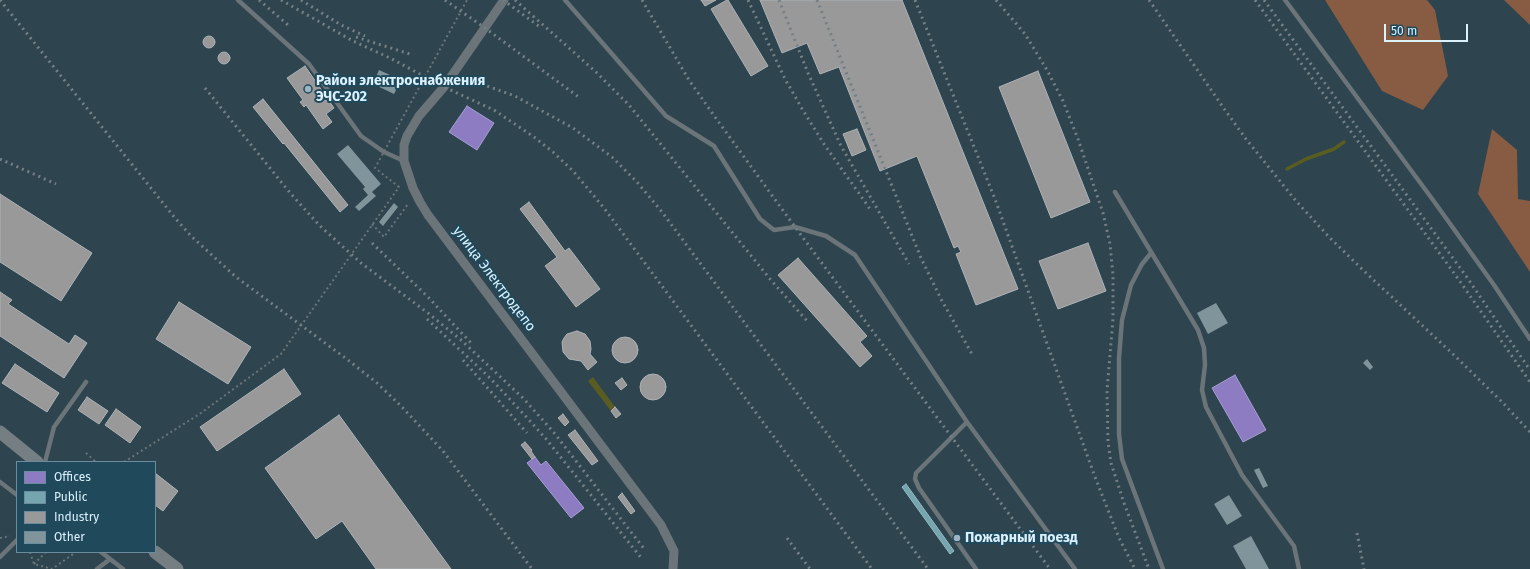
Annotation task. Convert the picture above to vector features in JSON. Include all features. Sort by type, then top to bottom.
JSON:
[{"type":"street","name":"улица Электродепо","points":[[504,0],[444,87],[419,116],[407,136],[404,145],[404,161],[413,188],[428,215],[662,525],[674,551],[673,569]]},
{"type":"street","points":[[0,432],[36,461]]},
{"type":"street","points":[[156,553],[171,566]]},
{"type":"lane","points":[[238,0],[309,64],[360,136],[384,152],[404,161]]},
{"type":"lane","points":[[565,0],[666,116],[714,146],[760,219],[774,230],[795,227],[826,236],[855,255],[967,422],[1075,569]]},
{"type":"lane","points":[[1285,0],[1433,200],[1530,338]]},
{"type":"lane","points":[[1115,192],[1189,313],[1202,338],[1205,356],[1202,390],[1206,407],[1242,475],[1294,546],[1299,569]]},
{"type":"lane","points":[[1151,253],[1142,264],[1134,279],[1122,320],[1119,358],[1119,434],[1122,459],[1163,569]]},
{"type":"lane","points":[[45,461],[54,427],[86,382]]},
{"type":"lane","points":[[967,422],[916,473],[915,479],[919,488],[976,569]]},
{"type":"lane","points":[[0,482],[16,493]]},
{"type":"lane","points":[[0,557],[16,541]]},
{"type":"lane","points":[[102,553],[123,569]]},
{"type":"lane","points":[[97,569],[110,559]]},
{"type":"path","points":[[126,461],[201,413],[281,354],[399,187],[375,168],[467,0]]},
{"type":"path","points":[[372,224],[384,237],[408,204]]},
{"type":"path","points":[[86,453],[95,461]]},
{"type":"path","points":[[30,553],[34,564]]},
{"type":"path","points":[[34,564],[45,553]]},
{"type":"path","points":[[34,564],[52,569],[75,553]]},
{"type":"shaded area","points":[[1325,0],[1427,0],[1435,10],[1448,76],[1423,110],[1382,91]]},
{"type":"shaded area","points":[[1504,0],[1530,0],[1530,25]]},
{"type":"shaded area","points":[[1492,129],[1517,150],[1518,199],[1530,201],[1530,272],[1478,194]]},
{"type":"shaded area","points":[[593,377],[615,407],[611,411],[588,381]]},
{"type":"building: Offices","points":[[467,106],[494,123],[477,150],[449,132]]},
{"type":"building: Offices","points":[[1235,375],[1266,430],[1243,442],[1212,388]]},
{"type":"building: Offices","points":[[535,457],[541,465],[546,461],[584,508],[571,518],[527,463]]},
{"type":"building: Public","points":[[906,484],[954,551],[950,554],[902,487]]},
{"type":"building: Industry","points":[[701,0],[716,0],[705,6]]},
{"type":"building: Industry","points":[[727,0],[768,66],[751,76],[711,9]]},
{"type":"building: Industry","points":[[760,0],[902,0],[1018,289],[976,305],[956,254],[961,252],[958,246],[954,248],[917,156],[880,171],[839,67],[820,74],[807,43],[782,53]]},
{"type":"building: Industry","points":[[209,36],[213,38],[215,42],[213,46],[209,48],[205,46],[203,42],[205,38]]},
{"type":"building: Industry","points":[[224,52],[228,54],[230,58],[228,62],[224,64],[220,62],[218,58],[220,54]]},
{"type":"building: Industry","name":"Район электроснабжения ЭЧС-202","points":[[305,66],[334,108],[326,114],[332,122],[323,129],[306,105],[304,107],[300,102],[303,100],[287,78]]},
{"type":"building: Industry","points":[[1038,71],[1090,202],[1051,218],[999,87]]},
{"type":"building: Industry","points":[[263,99],[348,205],[340,212],[253,107]]},
{"type":"building: Industry","points":[[857,129],[866,150],[852,156],[843,134]]},
{"type":"building: Industry","points":[[0,194],[92,253],[61,301],[0,262]]},
{"type":"building: Industry","points":[[529,202],[565,251],[569,248],[600,289],[576,307],[545,266],[557,257],[520,209]]},
{"type":"building: Industry","points":[[1088,243],[1106,291],[1058,309],[1039,261]]},
{"type":"building: Industry","points":[[798,258],[867,336],[860,342],[872,356],[860,367],[778,275]]},
{"type":"building: Industry","points":[[0,292],[12,300],[8,304],[69,344],[75,335],[87,343],[64,378],[0,336]]},
{"type":"building: Industry","points":[[179,302],[251,347],[228,384],[156,339]]},
{"type":"building: Industry","points":[[577,331],[585,334],[590,341],[590,354],[597,362],[588,370],[581,361],[569,359],[563,352],[562,342],[564,338],[567,334]]},
{"type":"building: Industry","points":[[625,337],[634,341],[638,350],[634,359],[625,363],[616,359],[612,350],[616,341]]},
{"type":"building: Industry","points":[[15,364],[59,393],[47,412],[2,383]]},
{"type":"building: Industry","points":[[284,369],[301,394],[217,451],[200,427]]},
{"type":"building: Industry","points":[[653,374],[662,378],[666,387],[662,396],[653,400],[644,396],[640,387],[644,378]]},
{"type":"building: Industry","points":[[622,378],[627,385],[621,390],[615,383]]},
{"type":"building: Industry","points":[[87,397],[108,411],[99,424],[78,410]]},
{"type":"building: Industry","points":[[615,407],[621,414],[616,418],[611,411]]},
{"type":"building: Industry","points":[[116,409],[141,427],[130,443],[105,425]]},
{"type":"building: Industry","points":[[563,414],[569,422],[565,426],[558,418]]},
{"type":"building: Industry","points":[[339,415],[451,569],[376,569],[342,521],[316,539],[265,468]]},
{"type":"building: Industry","points":[[575,430],[598,461],[592,465],[568,435]]},
{"type":"building: Industry","points":[[525,442],[532,450],[531,451],[535,457],[532,459],[521,445]]},
{"type":"building: Industry","points":[[156,474],[178,491],[163,511],[156,506]]},
{"type":"building: Industry","points":[[622,493],[635,511],[631,514],[618,497]]},
{"type":"building: Other","points":[[379,70],[401,80],[394,94],[373,84]]},
{"type":"building: Other","points":[[348,145],[381,184],[372,192],[376,196],[359,211],[355,207],[368,195],[363,189],[365,187],[337,154]]},
{"type":"building: Other","points":[[394,203],[398,207],[383,226],[379,222]]},
{"type":"building: Other","points":[[1216,303],[1228,323],[1208,334],[1197,313]]},
{"type":"building: Other","points":[[1367,359],[1373,367],[1370,370],[1363,363]]},
{"type":"building: Other","points":[[1259,468],[1268,486],[1263,488],[1254,470]]},
{"type":"building: Other","points":[[1229,495],[1242,516],[1227,525],[1214,504]]},
{"type":"building: Other","points":[[1251,536],[1269,569],[1246,569],[1233,546]]},
{"type":"waterway","points":[[1287,169],[1306,159],[1334,149],[1344,142]]},
{"type":"railway","points":[[0,0],[191,236],[236,277],[348,360],[377,383],[402,407],[443,451],[532,569]]},
{"type":"railway","points":[[259,0],[288,25]]},
{"type":"railway","points":[[281,0],[353,41],[390,58],[444,87],[494,110],[534,137],[573,171],[604,208],[872,569]]},
{"type":"railway","points":[[301,0],[341,25],[365,36]]},
{"type":"railway","points":[[445,0],[580,98]]},
{"type":"railway","points":[[503,0],[540,27]]},
{"type":"railway","points":[[515,0],[596,72],[629,105],[770,279],[808,322]]},
{"type":"railway","points":[[642,0],[689,80],[715,117],[795,227],[1050,569]]},
{"type":"railway","points":[[748,0],[785,79],[804,112],[824,144],[870,209]]},
{"type":"railway","points":[[779,0],[808,73],[841,146],[909,264]]},
{"type":"railway","points":[[817,0],[921,258],[941,299],[972,354]]},
{"type":"railway","points":[[915,0],[995,199],[1095,477],[1119,538],[1135,569]]},
{"type":"railway","points":[[996,0],[1025,34],[1047,70],[1063,101],[1078,139],[1103,213],[1110,244],[1113,275],[1113,319],[1107,391],[1108,442],[1111,463],[1124,503],[1149,569]]},
{"type":"railway","points":[[1149,0],[1246,139],[1296,201],[1330,238],[1455,356],[1530,432]]},
{"type":"railway","points":[[1255,0],[1459,280],[1530,382]]},
{"type":"railway","points":[[1264,0],[1466,276],[1530,370]]},
{"type":"railway","points":[[356,37],[413,55]]},
{"type":"railway","points":[[476,82],[515,96],[573,128],[612,157],[637,182],[662,212],[928,569]]},
{"type":"railway","points":[[205,88],[291,194],[319,225],[361,263],[428,313],[461,340],[524,399],[555,434],[645,550]]},
{"type":"railway","points":[[0,159],[56,184]]},
{"type":"railway","points":[[372,243],[428,297],[471,343]]},
{"type":"railway","points":[[427,319],[491,379],[530,421],[547,440],[642,559]]},
{"type":"railway","points":[[463,360],[527,433]]},
{"type":"railway","points":[[1357,533],[1364,569]]},
{"type":"railway","points":[[787,538],[810,569]]},
{"type":"place","name":"Район электроснабжения ЭЧС-202","points":[[308,89]]},
{"type":"place","name":"Пожарный поезд","points":[[957,538]]}]
